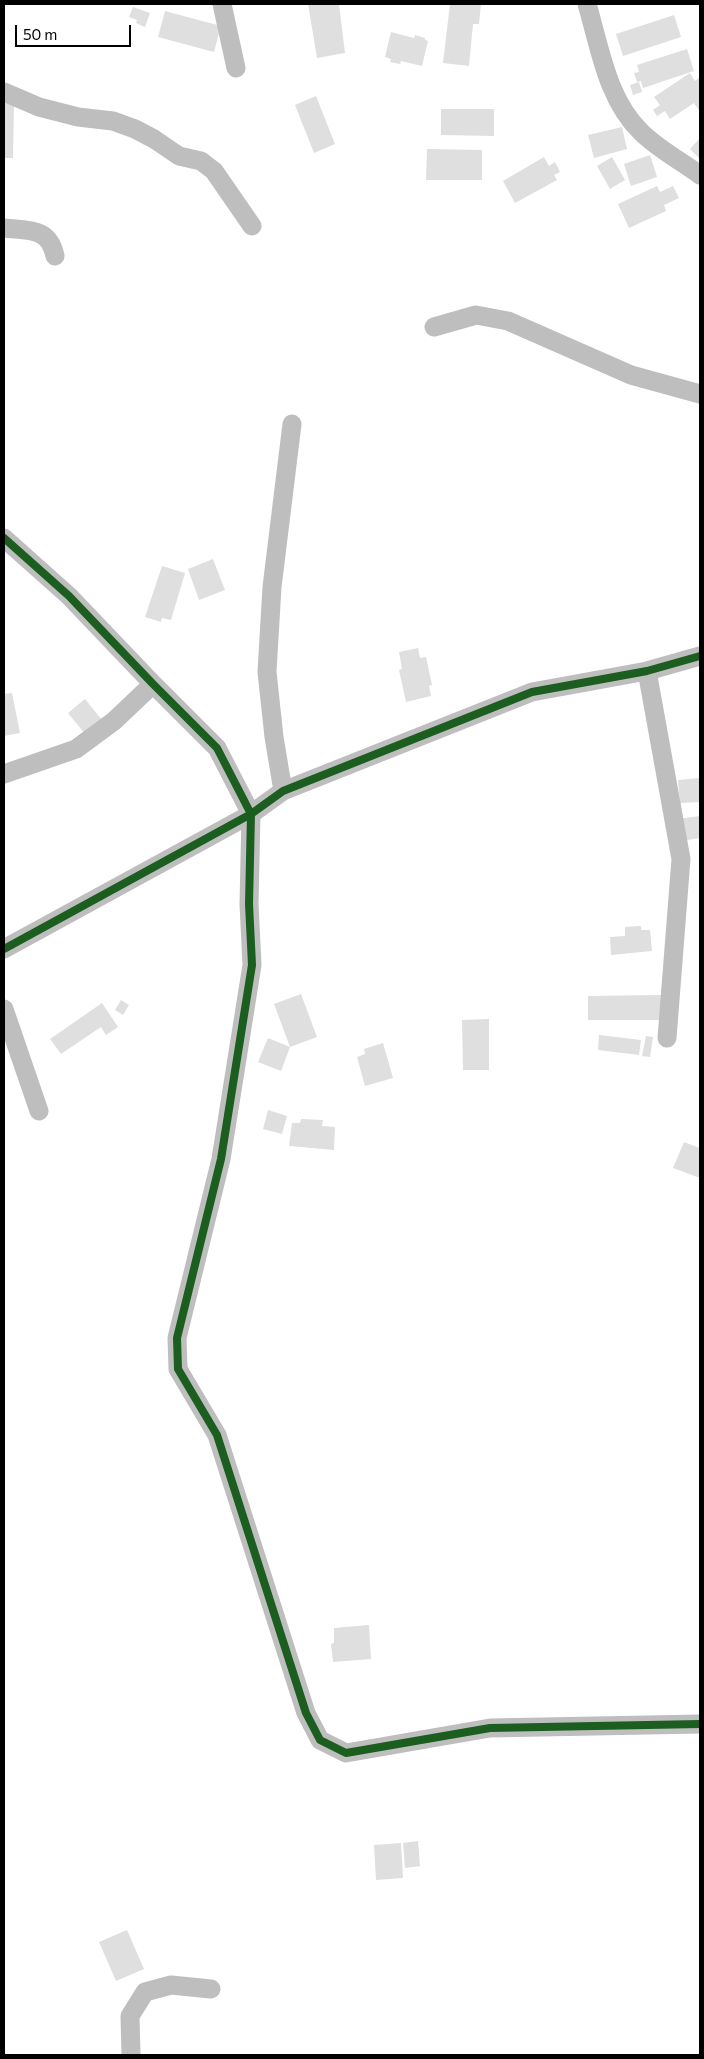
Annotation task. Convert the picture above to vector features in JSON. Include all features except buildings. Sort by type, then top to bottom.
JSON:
[{"type":"street","points":[[222,4],[236,68]]},
{"type":"street","points":[[587,4],[610,85],[625,114],[643,134],[700,175]]},
{"type":"street","points":[[4,92],[39,107],[78,116],[113,121],[148,136],[179,156],[200,161],[214,171],[252,226]]},
{"type":"street","points":[[4,228],[39,232],[47,237],[52,246],[54,256]]},
{"type":"street","points":[[434,327],[476,315],[508,321],[631,375],[700,394]]},
{"type":"street","points":[[283,790],[274,737],[268,672],[272,587],[292,424]]},
{"type":"street","points":[[4,538],[69,596],[217,748],[251,814],[249,904],[252,965],[221,1159],[178,1338],[178,1369],[217,1435],[306,1713],[320,1740],[346,1753],[490,1728],[700,1724]]},
{"type":"street","points":[[4,949],[251,814],[283,790],[532,692],[647,671],[700,656]]},
{"type":"street","points":[[647,671],[681,859],[667,1038]]},
{"type":"street","points":[[4,774],[76,749],[114,721],[153,684]]},
{"type":"street","points":[[4,1009],[39,1111]]},
{"type":"street","points":[[132,2055],[130,2016],[145,1992],[171,1985],[210,1989]]},
{"type":"cycle path","points":[[4,538],[69,596],[217,748],[251,814],[249,904],[252,965],[221,1159],[177,1338],[178,1369],[217,1435],[306,1713],[320,1740],[346,1753],[490,1728],[700,1724]]},
{"type":"cycle path","points":[[4,949],[251,814],[283,791],[532,692],[647,671],[700,656]]}]
